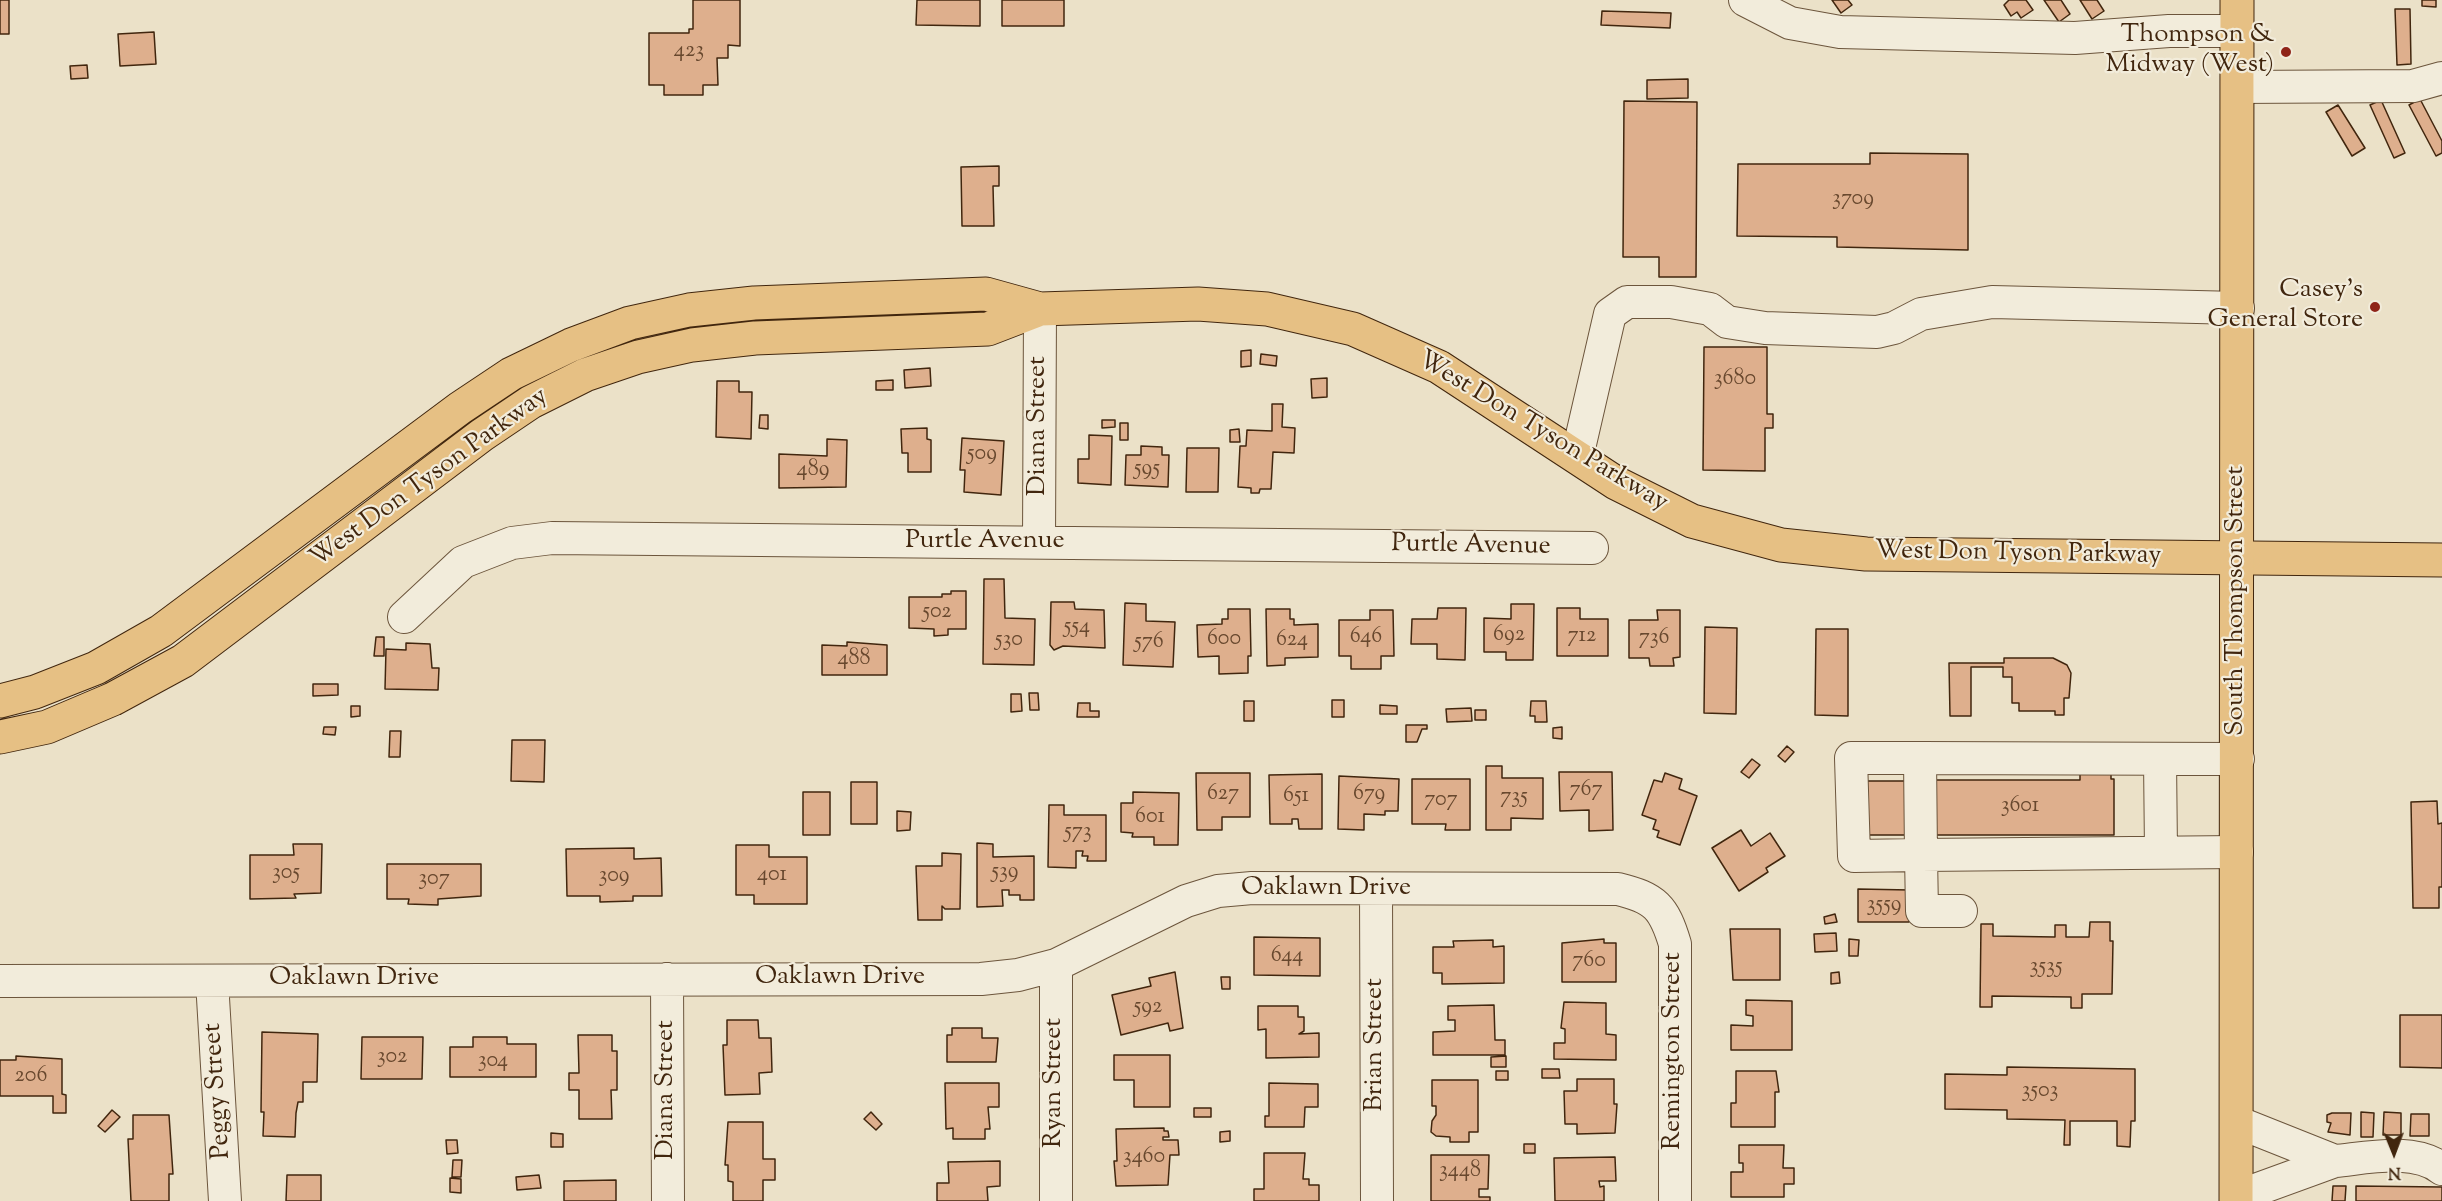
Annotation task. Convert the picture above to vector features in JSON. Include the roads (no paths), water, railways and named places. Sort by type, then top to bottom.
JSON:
[{"type":"main road","name":"South Thompson Street","points":[[2236,1199],[2237,15]]},
{"type":"main road","name":"West Don Tyson Parkway","points":[[0,701],[35,692],[96,668],[161,631],[460,408],[512,374],[571,345],[630,323],[689,310],[754,303],[986,294],[1040,309],[1198,304],[1267,309],[1353,329],[1439,367],[1616,483],[1692,521],[1781,545],[1866,554],[2442,560]]},
{"type":"main road","name":"West Don Tyson Parkway","points":[[0,737],[47,727],[112,699],[183,661],[482,435],[531,402],[585,375],[638,357],[692,345],[755,338],[988,329],[1040,309]]},
{"type":"street","points":[[1745,0],[1754,7],[1790,23],[1840,32],[2075,38],[2169,31],[2237,15]]},
{"type":"street","points":[[2237,87],[2413,87],[2442,78]]},
{"type":"street","points":[[1577,457],[1611,314],[1627,302],[1671,302],[1710,309],[1727,322],[1765,328],[1877,332],[1894,328],[1921,314],[1992,302],[2238,308]]},
{"type":"street","name":"Diana Street","points":[[1039,542],[1040,309]]},
{"type":"street","name":"Purtle Avenue","points":[[404,617],[463,562],[512,543],[552,538],[883,544],[1039,542],[1592,548]]},
{"type":"street","points":[[2237,852],[1854,856],[1851,758],[1920,758],[2075,766],[2115,766],[2160,759],[2238,759]]},
{"type":"street","points":[[1920,758],[1922,911],[1961,911]]},
{"type":"street","points":[[2160,759],[2160,852]]},
{"type":"street","name":"Oaklawn Drive","points":[[0,981],[981,978],[1018,975],[1056,965],[1186,901],[1218,891],[1252,888],[1618,889],[1640,894],[1658,905]]},
{"type":"street","name":"Brian Street","points":[[1376,889],[1377,1201]]},
{"type":"street","name":"Remington Street","points":[[1658,905],[1669,922],[1675,944],[1675,1201]]},
{"type":"street","name":"Ryan Street","points":[[1056,965],[1056,1201]]},
{"type":"street","name":"Diana Street","points":[[667,979],[668,1201]]},
{"type":"street","name":"Peggy Street","points":[[212,981],[225,1201]]},
{"type":"street","points":[[2237,1122],[2335,1161]]},
{"type":"street","points":[[2236,1199],[2335,1161],[2389,1155],[2431,1160],[2442,1169]]},
{"type":"place","name":"Thompson & Midway (West)","points":[[2286,52]]},
{"type":"place","name":"Casey's General Store","points":[[2375,307]]}]
